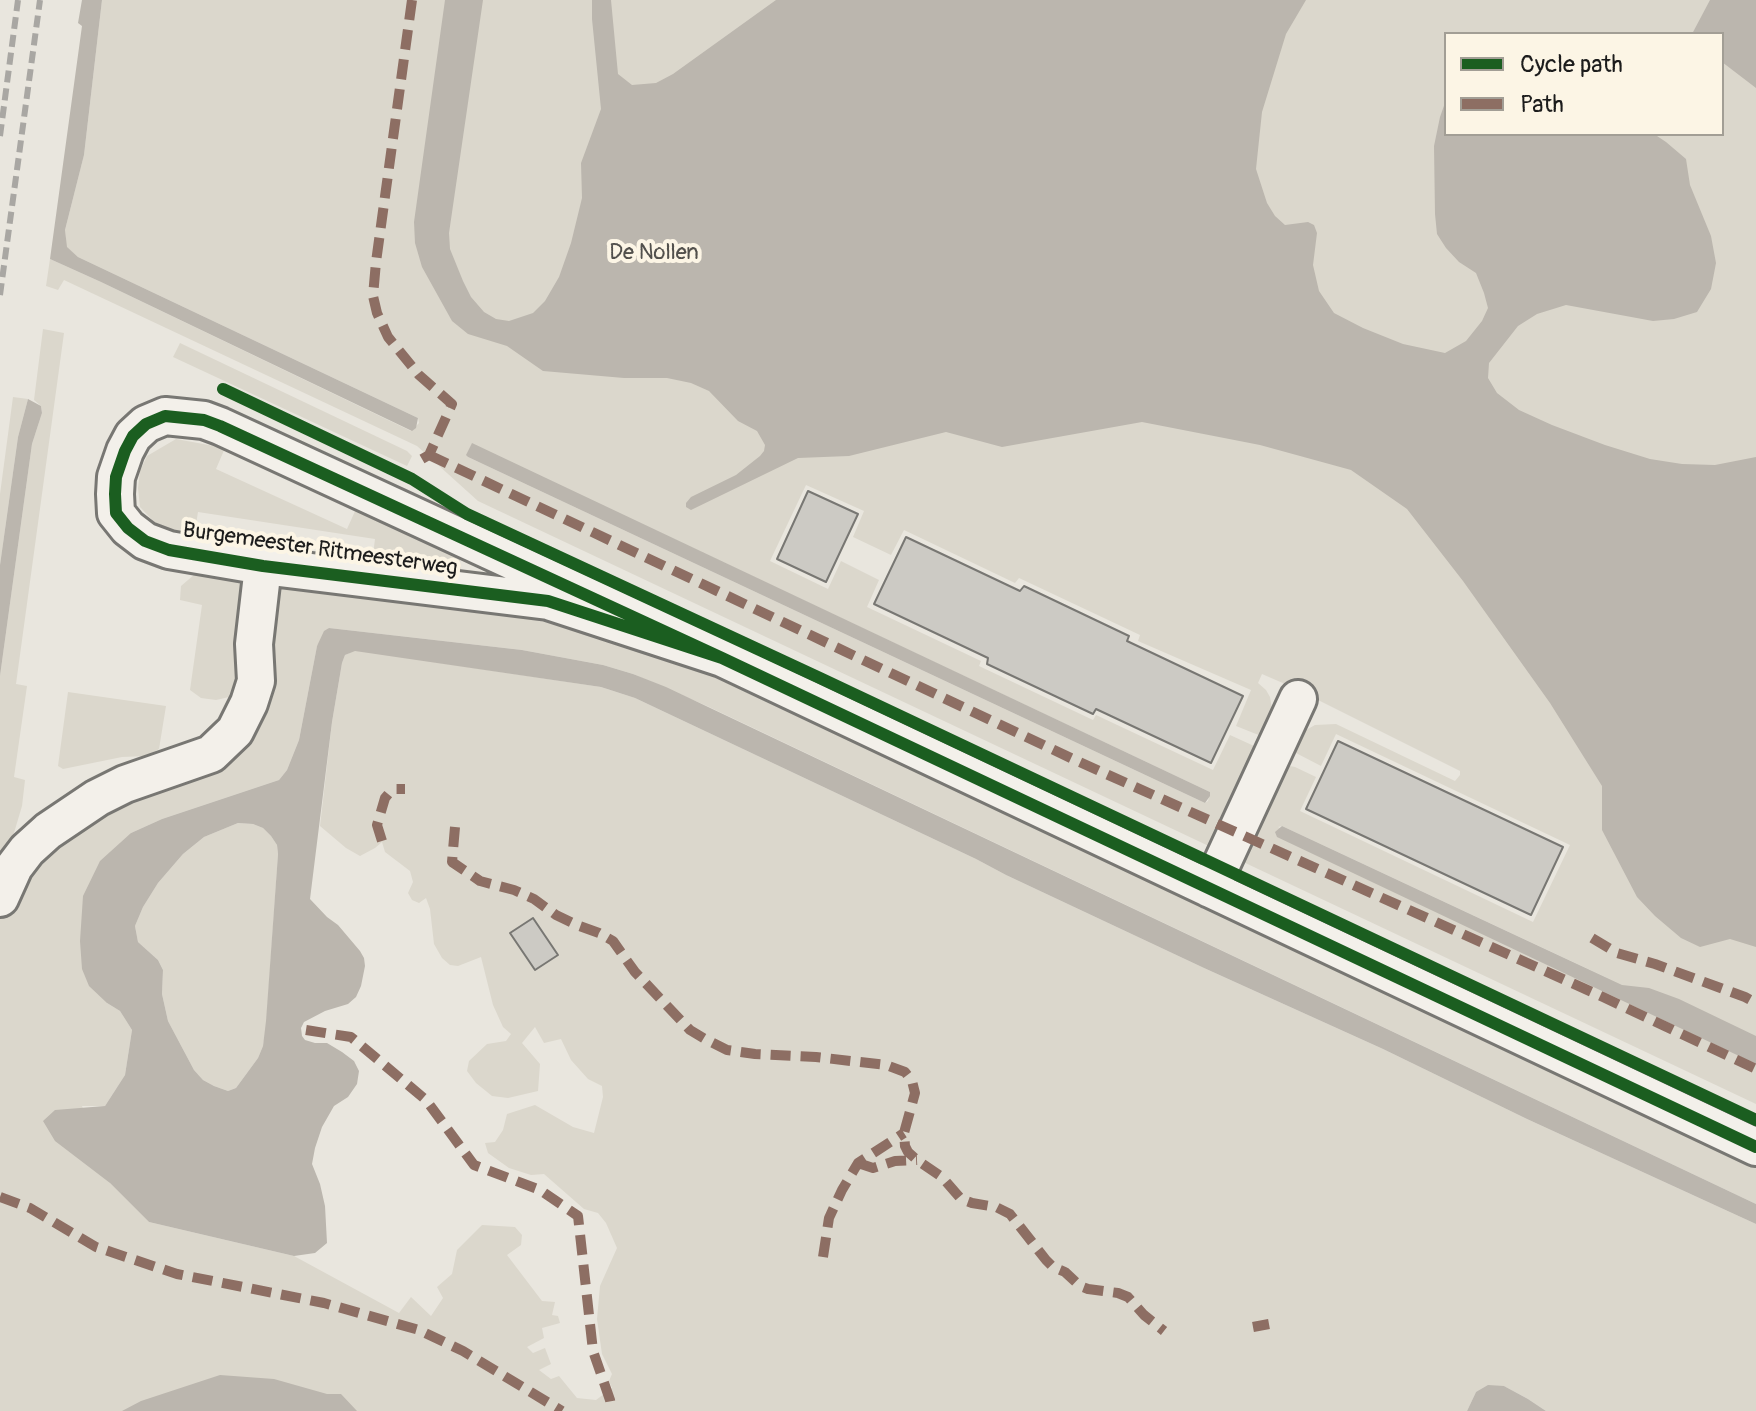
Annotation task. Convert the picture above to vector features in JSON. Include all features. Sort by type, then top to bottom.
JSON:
[{"type":"street","name":"Burgemeester Ritmeesterweg","points":[[722,658],[548,601],[263,566],[169,550],[145,541],[128,528],[116,513],[116,477],[129,443],[146,424],[165,416],[204,420],[220,426],[722,658],[1756,1147]]},
{"type":"street","points":[[0,898],[14,867],[48,831],[97,798],[125,784],[211,754],[235,731],[256,681],[254,644],[263,566]]},
{"type":"street","points":[[1210,889],[1298,699]]},
{"type":"green space","name":"De Nollen","points":[[102,0],[1756,0],[1756,1104],[1239,860],[1285,765],[1295,767],[1316,777],[1300,811],[1533,922],[1570,845],[1336,734],[1321,766],[1293,751],[1298,736],[1306,730],[1315,725],[1336,724],[1455,781],[1460,771],[1262,674],[1258,683],[1270,697],[1272,709],[1265,735],[1236,726],[1251,690],[1138,641],[1140,635],[1019,578],[1015,583],[904,530],[891,555],[853,537],[864,511],[806,485],[770,561],[828,589],[841,561],[879,580],[867,607],[981,661],[979,666],[1093,720],[1096,715],[1213,770],[1230,735],[1254,746],[1258,751],[1213,848],[478,501],[417,446],[64,280],[58,290],[46,286],[50,259],[411,431],[419,423],[418,418],[78,257],[66,247],[65,230],[84,155]],"holes":[[[472,444],[1210,792],[1208,801],[1205,803],[468,457]],[[1282,826],[1618,983],[1278,827]]]},
{"type":"green space","points":[[43,329],[64,333],[16,684],[27,686],[14,777],[25,780],[22,806],[0,880],[0,676],[32,444],[42,413],[41,406],[34,400]]},
{"type":"green space","points":[[180,343],[407,451],[412,456],[407,466],[173,357]]},
{"type":"green space","points":[[13,397],[28,399],[18,437],[0,565],[0,494]]},
{"type":"green space","points":[[176,439],[225,448],[216,469],[347,529],[356,509],[460,559],[461,569],[452,574],[372,563],[375,539],[198,512],[194,536],[161,529],[140,507],[140,471],[147,456]]},
{"type":"green space","points":[[195,574],[243,581],[247,604],[242,686],[229,697],[216,700],[201,698],[190,690],[202,605],[180,600],[181,586]]},
{"type":"green space","points":[[279,586],[560,623],[680,661],[1756,1167],[1756,1204],[707,706],[633,674],[603,665],[522,650],[329,628],[317,646],[299,740],[287,770],[279,780],[162,819],[131,833],[107,1003],[120,1011],[132,1030],[125,1075],[105,1106],[82,1106],[110,1183],[149,1222],[294,1256],[399,1313],[411,1297],[431,1316],[443,1298],[437,1287],[452,1274],[457,1250],[482,1225],[515,1227],[522,1235],[521,1245],[507,1255],[542,1301],[555,1302],[552,1315],[558,1316],[560,1323],[542,1328],[544,1338],[527,1347],[533,1353],[545,1348],[551,1364],[539,1370],[551,1379],[559,1376],[577,1398],[596,1400],[612,1388],[609,1381],[612,1374],[602,1354],[597,1319],[600,1286],[617,1248],[606,1223],[598,1213],[584,1209],[544,1174],[531,1175],[509,1168],[488,1153],[485,1143],[495,1142],[503,1130],[507,1114],[535,1105],[573,1127],[594,1133],[603,1097],[602,1086],[588,1079],[571,1060],[561,1039],[544,1043],[535,1027],[522,1043],[540,1064],[538,1091],[508,1098],[492,1096],[476,1083],[467,1071],[469,1061],[487,1044],[506,1041],[511,1034],[503,1027],[493,1005],[481,957],[458,966],[450,965],[442,958],[434,944],[426,898],[419,903],[412,900],[408,893],[413,882],[410,871],[385,852],[382,842],[360,856],[320,826],[342,663],[345,655],[355,650],[601,687],[635,698],[1204,968],[1756,1224],[1756,1411],[1546,1411],[1504,1386],[1476,1392],[1467,1411],[0,1411],[0,890],[75,821],[214,760]]},
{"type":"green space","points":[[68,692],[166,706],[159,749],[147,756],[122,757],[63,769],[58,766]]},
{"type":"green space","points":[[238,823],[263,828],[277,845],[278,854],[263,1046],[236,1088],[228,1091],[203,1080],[194,1070],[168,1021],[162,994],[163,970],[158,960],[138,942],[135,926],[158,883],[183,854],[204,837]]},
{"type":"shaded area","points":[[82,0],[102,0],[84,155],[65,230],[67,247],[78,257],[418,418],[416,428],[412,431],[50,259],[82,26],[78,23]]},
{"type":"shaded area","name":"De Nollen","points":[[445,0],[483,0],[449,233],[450,249],[471,297],[484,312],[496,319],[509,321],[533,313],[545,301],[559,277],[571,243],[582,198],[581,163],[601,109],[592,0],[611,0],[618,74],[632,85],[656,83],[673,74],[776,0],[1306,0],[1286,34],[1262,112],[1256,169],[1267,203],[1285,225],[1308,222],[1314,225],[1317,233],[1313,265],[1319,291],[1334,313],[1403,344],[1445,353],[1466,341],[1488,308],[1476,273],[1459,262],[1437,234],[1434,146],[1444,106],[1444,136],[1657,136],[1686,159],[1690,185],[1711,236],[1716,263],[1711,289],[1697,312],[1653,321],[1566,305],[1537,314],[1518,326],[1489,363],[1488,378],[1497,393],[1519,410],[1605,445],[1650,459],[1715,465],[1756,457],[1756,947],[1730,939],[1700,947],[1681,938],[1637,897],[1602,830],[1602,786],[1550,703],[1407,509],[1351,470],[1260,445],[1142,422],[1002,447],[946,432],[849,456],[798,458],[691,510],[686,503],[691,497],[736,475],[760,456],[765,445],[757,431],[738,421],[709,391],[691,383],[667,378],[624,378],[543,371],[507,346],[468,334],[452,321],[422,267],[415,243],[414,222]]},
{"type":"shaded area","points":[[1710,0],[1756,0],[1756,88],[1724,64],[1724,32],[1693,32]]},
{"type":"shaded area","points":[[28,399],[41,406],[42,413],[32,444],[0,676],[0,565],[18,437]]},
{"type":"shaded area","points":[[472,443],[1210,792],[1210,796],[1205,803],[468,457],[466,455]]},
{"type":"shaded area","points":[[329,628],[522,650],[603,665],[666,687],[1756,1204],[1756,1224],[1204,968],[635,698],[601,687],[355,651],[345,655],[342,663],[310,899],[360,951],[365,966],[356,997],[348,1004],[304,1022],[301,1028],[305,1040],[327,1043],[354,1061],[359,1071],[357,1084],[348,1097],[334,1106],[322,1127],[312,1164],[325,1206],[327,1243],[315,1253],[294,1256],[149,1222],[110,1183],[55,1141],[43,1121],[55,1110],[105,1106],[125,1075],[132,1030],[120,1011],[89,986],[82,969],[83,896],[100,861],[131,833],[162,819],[279,780],[287,770],[299,740],[317,646],[324,631]],"holes":[[[238,823],[253,824],[271,836],[278,854],[266,1021],[258,1058],[236,1088],[228,1091],[203,1080],[194,1070],[168,1021],[162,994],[163,970],[158,960],[138,942],[135,926],[158,883],[183,854],[204,837]]]},
{"type":"shaded area","points":[[1282,826],[1622,985],[1649,988],[1679,999],[1756,1036],[1756,1064],[1277,837],[1275,832]]},
{"type":"shaded area","points":[[220,1375],[274,1379],[327,1394],[341,1394],[357,1411],[122,1411],[141,1401]]},
{"type":"shaded area","points":[[1488,1385],[1504,1386],[1546,1411],[1467,1411],[1476,1392]]},
{"type":"building","points":[[808,491],[858,514],[826,582],[777,559]]},
{"type":"building","points":[[906,537],[1020,591],[1024,586],[1129,636],[1127,641],[1243,696],[1211,763],[1096,709],[1093,714],[987,664],[988,658],[874,604]]},
{"type":"building","points":[[1338,741],[1563,847],[1531,915],[1306,809]]},
{"type":"building","points":[[533,918],[558,955],[535,970],[510,933]]},
{"type":"railway","points":[[0,136],[18,0]]},
{"type":"railway","points":[[0,295],[40,0]]},
{"type":"marked path","points":[[412,0],[373,296],[388,337],[419,375],[452,404],[429,455],[422,459]]},
{"type":"marked path","points":[[429,455],[1075,760],[1756,1069]]},
{"type":"marked path","points":[[382,841],[377,825],[385,798],[396,789],[405,789]]},
{"type":"marked path","points":[[455,827],[452,862],[480,881],[534,899],[556,915],[613,941],[635,972],[690,1030],[705,1039],[727,1050],[886,1065],[905,1072],[912,1081],[915,1093],[904,1133],[908,1152],[942,1177],[961,1199],[996,1207],[1010,1214],[1046,1260],[1080,1286],[1128,1297],[1164,1331]]},
{"type":"marked path","points":[[1592,938],[1617,953],[1655,964],[1756,1003]]},
{"type":"marked path","points":[[306,1030],[351,1037],[426,1100],[474,1165],[540,1190],[578,1216],[593,1351],[612,1411]]},
{"type":"marked path","points":[[823,1257],[829,1218],[858,1163],[904,1133]]},
{"type":"marked path","points":[[858,1163],[873,1168],[895,1161],[917,1160]]},
{"type":"marked path","points":[[0,1197],[30,1208],[96,1247],[177,1274],[324,1303],[419,1330],[463,1351],[562,1411]]},
{"type":"marked path","points":[[1253,1327],[1269,1324]]},
{"type":"cycle path","points":[[223,389],[412,479],[467,514],[1756,1120]]},
{"type":"cycle path","points":[[722,658],[548,601],[263,566],[169,550],[145,541],[128,528],[116,513],[116,477],[133,436],[146,424],[165,416],[204,420],[220,426],[722,658],[1756,1147]]}]
